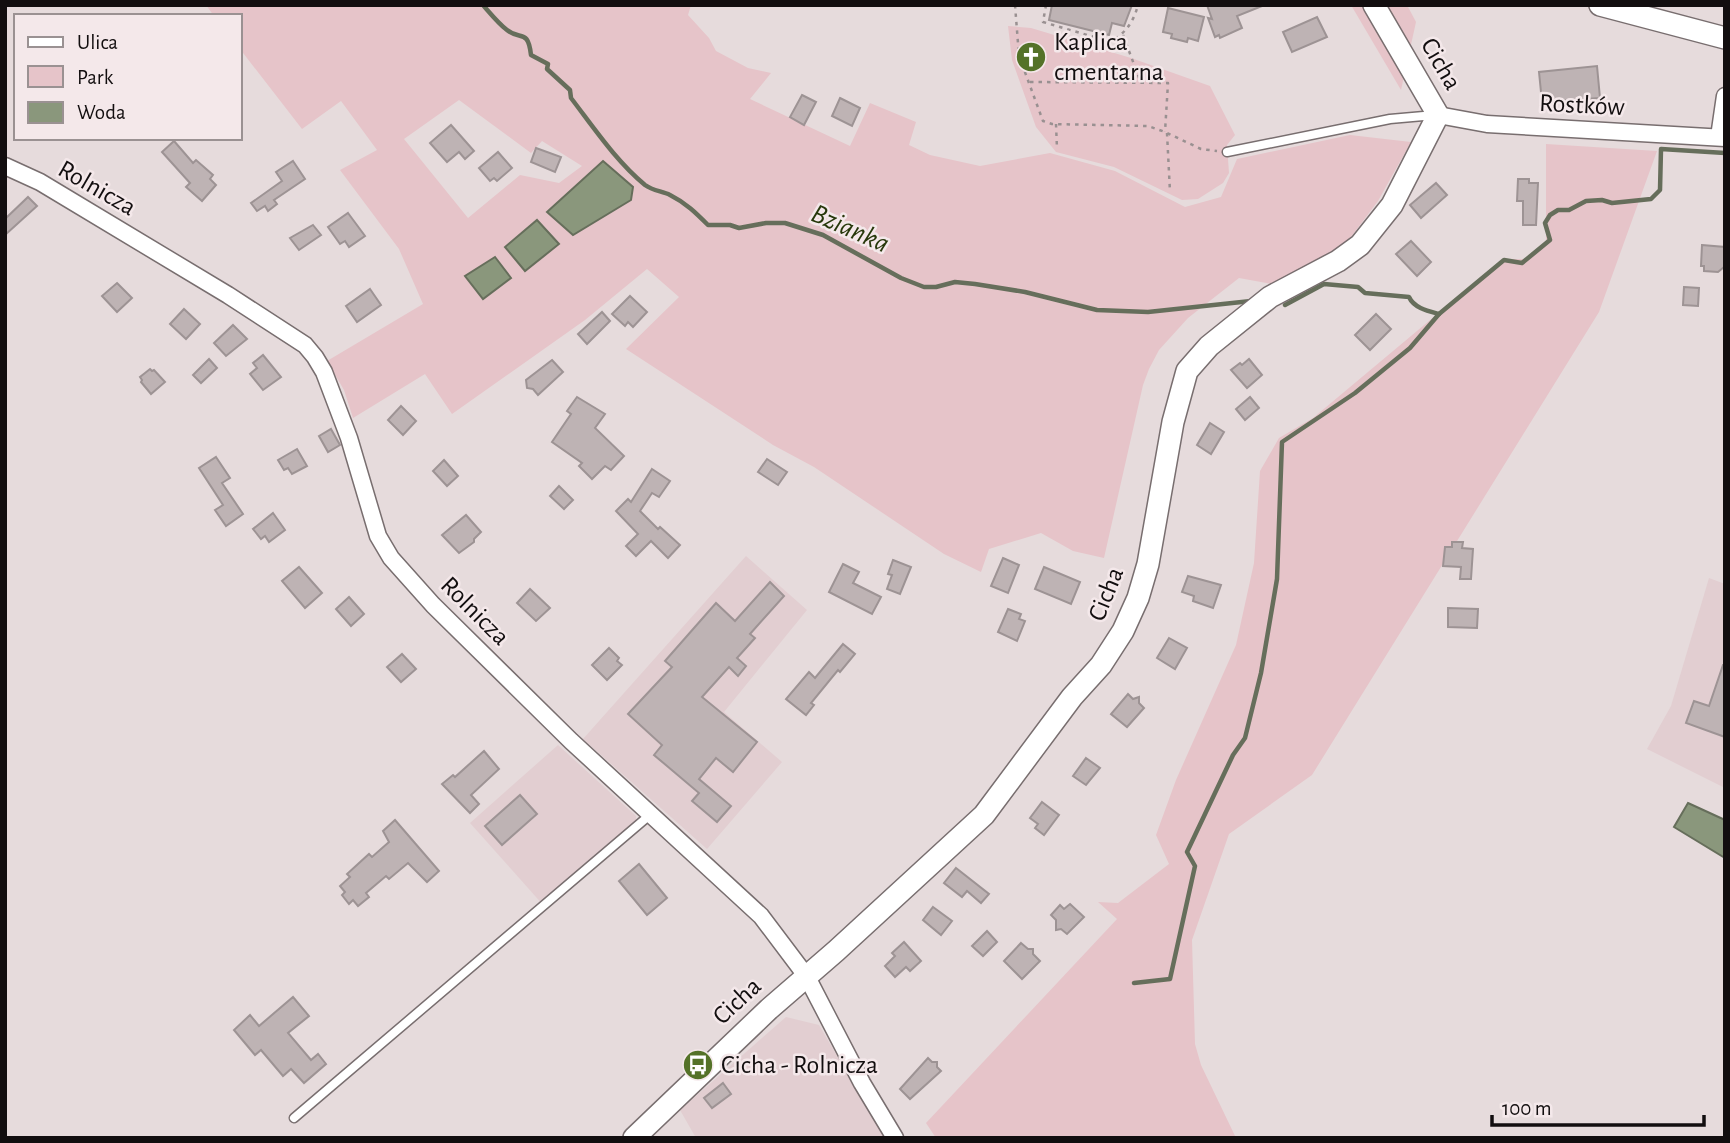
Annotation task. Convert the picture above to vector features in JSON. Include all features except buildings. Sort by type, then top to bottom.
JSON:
[{"type":"street","name":"Cicha","points":[[634,1138],[769,1009],[984,816],[1072,697],[1101,665],[1123,631],[1141,586],[1150,553],[1173,422],[1187,371],[1209,346],[1270,298],[1338,261],[1360,244],[1392,205],[1438,115],[1374,5]]},
{"type":"street","points":[[1600,5],[1725,38]]},
{"type":"street","points":[[1722,138],[1725,96]]},
{"type":"street","name":"Rostków","points":[[1438,115],[1486,124],[1722,138]]},
{"type":"street","name":"Rolnicza","points":[[5,166],[40,183],[145,244],[305,345],[324,372],[349,438],[378,536],[391,558],[433,605],[544,714],[761,916],[807,976],[862,1083],[895,1138]]},
{"type":"lane","points":[[1227,152],[1390,119],[1438,115]]},
{"type":"lane","points":[[294,1118],[652,814]]},
{"type":"path","points":[[1015,5],[1019,56],[1043,121],[1056,124],[1149,126],[1201,149],[1227,152]]},
{"type":"path","points":[[1046,5],[1043,22],[1111,43],[1123,35],[1134,21],[1138,5]]},
{"type":"path","points":[[1123,35],[1141,83]]},
{"type":"path","points":[[1029,82],[1168,83],[1166,132],[1170,192]]},
{"type":"path","points":[[1056,124],[1056,149]]},
{"type":"shaded area","points":[[746,556],[807,610],[724,712],[782,762],[707,849],[583,739]]},
{"type":"shaded area","points":[[1709,578],[1725,584],[1725,788],[1647,749],[1671,706]]},
{"type":"shaded area","points":[[558,745],[636,816],[636,827],[544,906],[470,823]]},
{"type":"shaded area","points":[[786,1017],[819,1025],[885,1138],[696,1138],[680,1110]]},
{"type":"green space","points":[[206,5],[691,5],[688,15],[709,38],[716,51],[748,68],[771,73],[750,99],[850,146],[870,103],[916,122],[909,145],[930,155],[980,166],[1050,153],[1115,171],[1185,207],[1221,197],[1237,159],[1350,135],[1411,142],[1378,201],[1348,241],[1272,284],[1239,278],[1188,318],[1159,350],[1143,385],[1104,558],[1073,551],[1041,533],[989,549],[981,572],[944,554],[814,467],[773,445],[626,349],[679,297],[647,269],[585,320],[452,414],[425,374],[353,418],[344,390],[327,361],[423,304],[399,249],[340,170],[377,150],[341,101],[302,129],[242,52],[242,14],[213,14]],"holes":[[[459,100],[531,153],[542,141],[582,166],[559,183],[520,175],[468,218],[404,139]]]},
{"type":"green space","points":[[1351,5],[1407,5],[1416,22],[1401,90]]},
{"type":"green space","points":[[1008,26],[1031,28],[1131,58],[1210,86],[1235,135],[1227,145],[1229,173],[1223,183],[1198,199],[1182,200],[1114,167],[1056,152],[1036,127],[1012,60]]},
{"type":"green space","points":[[1546,144],[1657,151],[1599,312],[1312,775],[1229,834],[1192,940],[1195,1044],[1201,1065],[1236,1138],[936,1138],[926,1123],[1117,919],[1098,902],[1118,903],[1169,864],[1156,835],[1176,780],[1236,645],[1254,563],[1260,471],[1279,438],[1313,418],[1503,259],[1526,259],[1546,243]]},
{"type":"water","points":[[603,161],[633,187],[631,200],[573,235],[547,212]]},
{"type":"water","points":[[537,220],[559,244],[525,271],[505,247]]},
{"type":"water","points":[[495,257],[511,278],[483,299],[465,276]]},
{"type":"water","points":[[1688,803],[1725,820],[1725,858],[1674,827]]},
{"type":"waterway","name":"Bzianka","points":[[483,5],[507,30],[526,38],[531,55],[548,64],[547,69],[570,90],[571,98],[588,121],[634,176],[648,187],[681,201],[708,225],[730,225],[739,228],[785,223],[823,235],[901,278],[924,287],[955,282],[975,284],[1025,292],[1097,310],[1148,312],[1251,301]]},
{"type":"waterway","name":"Bzianka","points":[[1285,305],[1324,284],[1358,287],[1365,293],[1409,297],[1418,306],[1439,314],[1504,260],[1522,263],[1550,240],[1545,223],[1550,215],[1558,210],[1569,210],[1586,201],[1602,200],[1612,203],[1651,199],[1660,190],[1661,149],[1725,153]]},
{"type":"waterway","points":[[1134,983],[1170,979],[1195,866],[1187,852],[1233,755],[1245,738],[1261,673],[1277,579],[1282,442],[1355,393],[1410,348],[1439,314]]},
{"type":"place","name":"Kaplica cmentarna","points":[[1031,57]]},
{"type":"place","name":"Cicha - Rolnicza","points":[[698,1065]]}]
